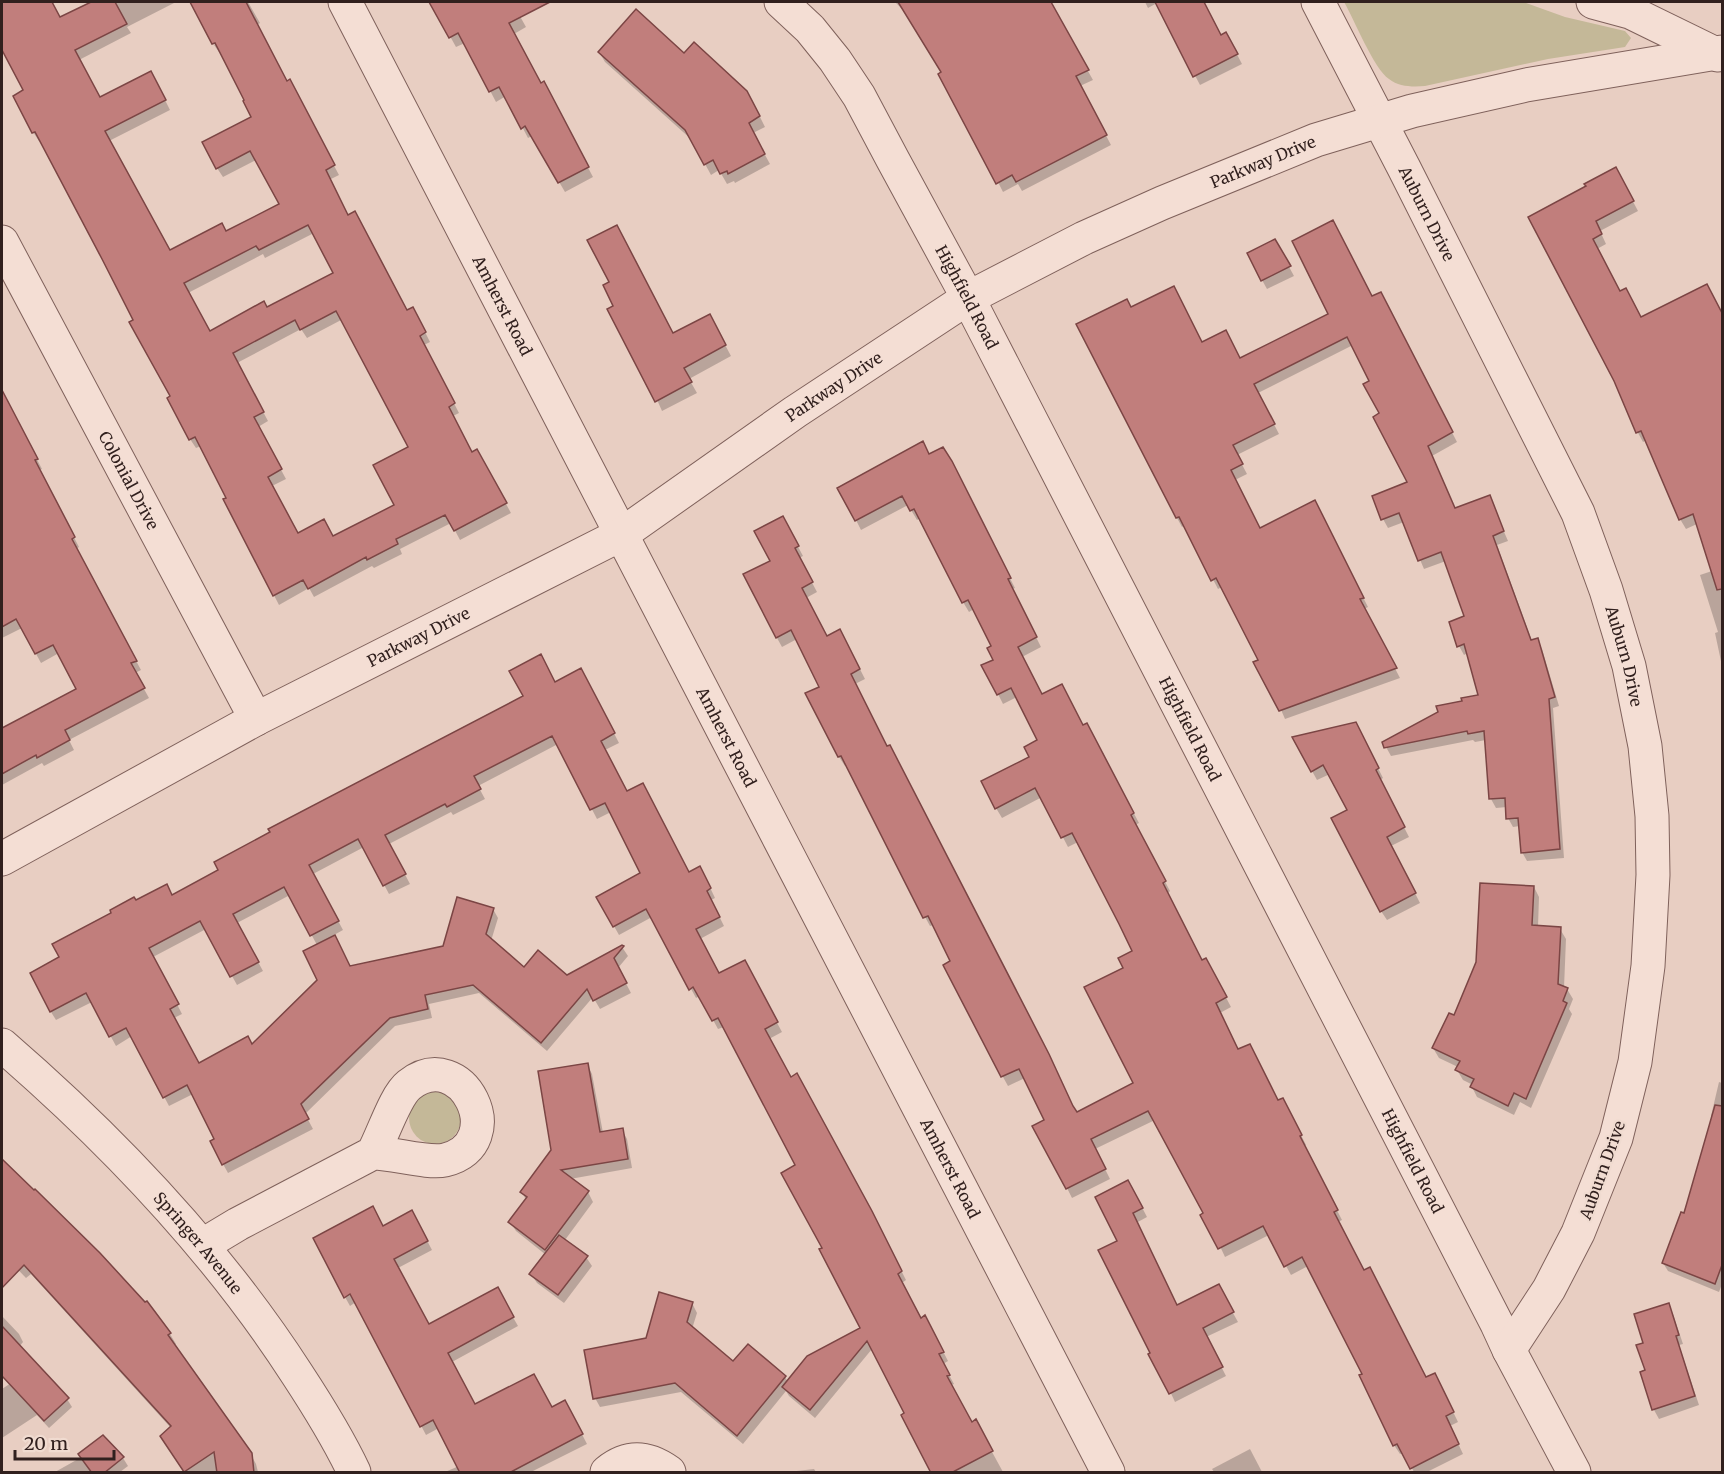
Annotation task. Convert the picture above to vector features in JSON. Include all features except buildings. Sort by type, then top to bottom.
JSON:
[{"type":"street","name":"Amherst Road","points":[[345,2],[1108,1473]]},
{"type":"street","name":"Highfield Road","points":[[781,2],[810,29],[835,60],[859,96],[968,298],[1574,1473]]},
{"type":"street","name":"Auburn Drive","points":[[1318,2],[1578,513],[1606,590],[1629,666],[1645,746],[1652,816],[1653,875],[1648,966],[1635,1062],[1617,1138],[1578,1233],[1549,1289],[1509,1350]]},
{"type":"street","points":[[1593,2],[1630,12],[1719,54]]},
{"type":"street","name":"Parkway Drive","points":[[2,859],[256,719],[622,534],[795,412],[968,298],[1084,238],[1162,203],[1316,140],[1412,111],[1526,85],[1719,54]]},
{"type":"street","name":"Colonial Drive","points":[[2,242],[256,719]]},
{"type":"street","name":"Springer Avenue","points":[[2,1045],[80,1116],[203,1245],[279,1345],[319,1407],[354,1473]]},
{"type":"street","points":[[203,1245],[372,1153]]},
{"type":"street","points":[[607,1473],[625,1462],[644,1459],[658,1464],[669,1473]]},
{"type":"shaded area","points":[[1344,2],[1523,2],[1565,17],[1625,31],[1631,38],[1625,47],[1548,59],[1425,86],[1406,86],[1393,82],[1383,74]]},
{"type":"shaded area","points":[[430,1092],[440,1092],[450,1096],[457,1103],[461,1118],[457,1133],[450,1140],[440,1144],[430,1144],[420,1140],[413,1133],[409,1123],[409,1113],[413,1103],[420,1096]]}]
